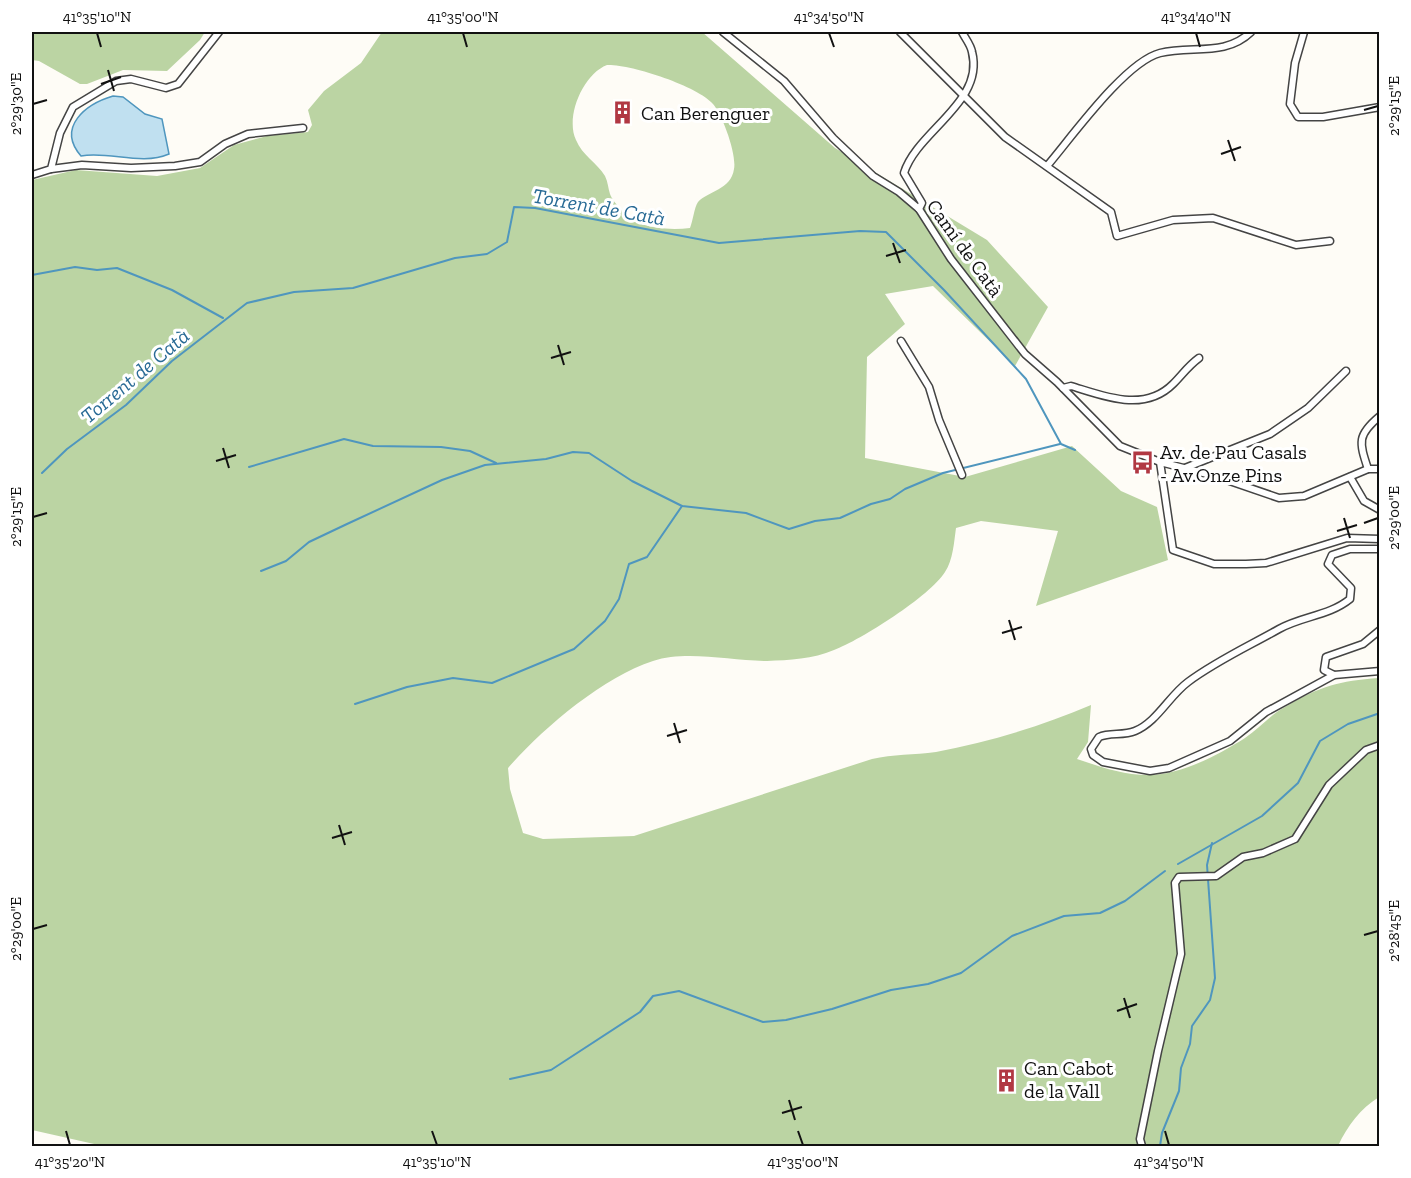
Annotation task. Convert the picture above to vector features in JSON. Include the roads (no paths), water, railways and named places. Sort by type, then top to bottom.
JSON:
[{"type":"street","points":[[51,169],[60,133],[73,107],[116,81],[131,80],[166,88],[178,84],[219,32]]},
{"type":"street","name":"Camí de Catà","points":[[723,32],[784,81],[833,138],[873,176],[899,192],[919,209],[951,259],[1025,354],[1063,388],[1120,446],[1160,462]]},
{"type":"street","points":[[900,32],[1005,137],[1111,212],[1117,236],[1173,220],[1213,218],[1296,245],[1330,241]]},
{"type":"street","points":[[919,209],[921,203],[919,194],[904,173],[906,166],[921,145],[963,96],[973,72],[972,52],[962,32]]},
{"type":"street","points":[[1047,166],[1108,94],[1144,60],[1159,53],[1205,51],[1230,45],[1251,32]]},
{"type":"street","points":[[1304,32],[1295,63],[1290,104],[1298,117],[1323,117],[1380,107]]},
{"type":"street","points":[[32,175],[51,169],[82,165],[131,168],[175,166],[200,162],[225,144],[248,134],[303,128]]},
{"type":"street","points":[[902,341],[929,387],[939,420],[962,475]]},
{"type":"street","points":[[1063,388],[1071,386],[1123,401],[1151,398],[1173,384],[1187,366],[1199,358]]},
{"type":"street","points":[[1185,468],[1270,435],[1308,408],[1346,371]]},
{"type":"street","points":[[1368,470],[1361,440],[1365,426],[1380,416]]},
{"type":"street","points":[[1380,469],[1368,470],[1304,496],[1279,498],[1160,462],[1173,550],[1214,564],[1266,563],[1347,538],[1380,539]]},
{"type":"street","points":[[1350,477],[1364,501],[1380,510]]},
{"type":"street","points":[[1380,549],[1350,549],[1332,555],[1328,564],[1330,569],[1352,588],[1350,599],[1343,605],[1335,610],[1289,624],[1219,662],[1187,682],[1146,725],[1134,732],[1099,737],[1091,748],[1093,755],[1103,762],[1150,771],[1169,768],[1230,741],[1266,712],[1334,675],[1380,670]]},
{"type":"street","points":[[1334,675],[1324,670],[1326,657],[1363,645],[1380,630]]},
{"type":"street","points":[[1142,1146],[1140,1139],[1181,954],[1175,883],[1179,877],[1216,876],[1243,857],[1263,853],[1295,839],[1329,785],[1366,750],[1380,745]]},
{"type":"water","points":[[113,96],[123,97],[145,114],[162,119],[169,154],[148,159],[103,155],[81,156],[74,145],[73,126],[84,111]]},
{"type":"waterway","name":"Torrent de Catà","points":[[42,473],[67,449],[126,405],[172,361],[247,303],[294,292],[353,288],[455,258],[487,254],[507,242],[514,207],[535,208],[719,243],[860,231],[886,232],[944,290],[1026,379],[1061,444],[1075,450]]},
{"type":"waterway","points":[[32,275],[75,267],[97,270],[117,268],[172,290],[223,318]]},
{"type":"waterway","points":[[249,467],[344,439],[373,446],[441,447],[470,451],[496,463]]},
{"type":"waterway","points":[[261,571],[286,561],[309,542],[347,524],[442,480],[485,465],[546,459],[573,452],[589,453],[632,481],[682,506],[746,513],[789,529],[815,521],[840,518],[871,504],[890,499],[905,489],[943,473],[1060,444]]},
{"type":"waterway","points":[[355,704],[407,687],[453,678],[492,683],[574,649],[605,621],[619,599],[629,564],[647,557],[682,506]]},
{"type":"waterway","points":[[1178,864],[1262,816],[1298,783],[1320,741],[1348,724],[1380,713]]},
{"type":"waterway","points":[[1160,1146],[1162,1133],[1179,1091],[1181,1068],[1190,1044],[1192,1026],[1210,1000],[1215,978],[1207,865],[1212,843]]},
{"type":"waterway","points":[[510,1079],[551,1070],[640,1012],[653,996],[679,991],[763,1022],[786,1020],[832,1009],[891,990],[928,984],[961,973],[1012,936],[1064,916],[1100,913],[1125,901],[1165,871]]},
{"type":"place","name":"Can Berenguer","points":[[623,113]]},
{"type":"place","name":"Av. de Pau Casals - Av.Onze Pins","points":[[1142,463]]},
{"type":"place","name":"Can Cabot de la Vall","points":[[1006,1080]]}]
